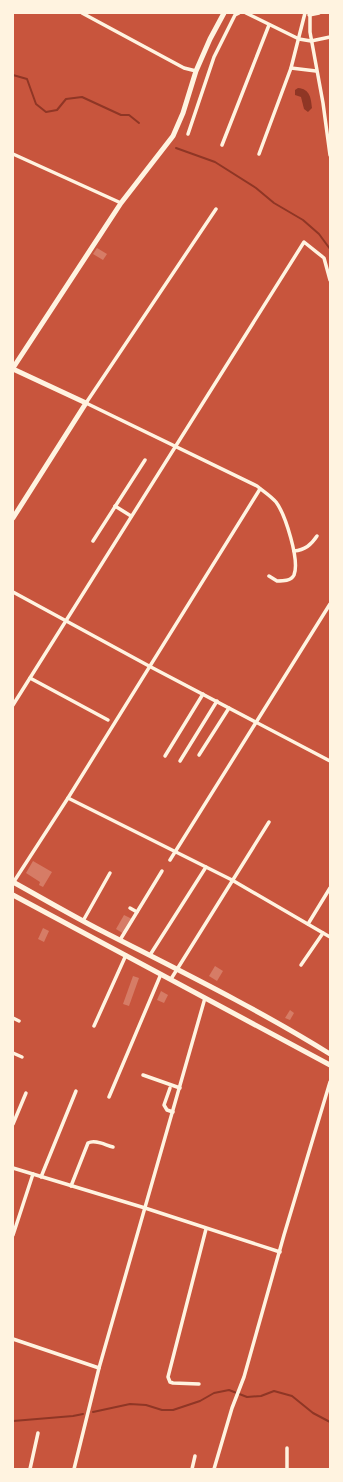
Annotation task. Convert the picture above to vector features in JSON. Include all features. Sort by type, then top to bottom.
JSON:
[{"type":"main road","points":[[13,518],[86,404],[13,368],[121,203],[173,136],[183,113],[196,71],[210,39],[224,13]]},
{"type":"main road","points":[[13,882],[296,1033],[330,1054]]},
{"type":"main road","points":[[13,895],[330,1066]]},
{"type":"street","points":[[82,13],[184,68],[196,71]]},
{"type":"street","points":[[188,134],[214,57],[235,15],[239,13]]},
{"type":"street","points":[[246,13],[299,39],[311,40],[330,37]]},
{"type":"street","points":[[259,154],[291,68],[305,13],[319,13]]},
{"type":"street","points":[[310,14],[311,40],[316,71],[324,103],[330,155]]},
{"type":"street","points":[[222,145],[270,25]]},
{"type":"street","points":[[291,68],[316,71]]},
{"type":"street","points":[[13,154],[121,203]]},
{"type":"street","points":[[216,209],[86,404],[260,489],[273,498],[277,503],[293,543],[295,568],[293,576],[289,580],[277,581],[269,576]]},
{"type":"street","points":[[13,705],[304,242],[324,258],[330,280]]},
{"type":"street","points":[[93,541],[145,460]]},
{"type":"street","points":[[13,882],[68,798],[260,489]]},
{"type":"street","points":[[115,506],[131,516]]},
{"type":"street","points":[[294,551],[304,549],[317,536]]},
{"type":"street","points":[[13,592],[149,666],[330,761]]},
{"type":"street","points":[[170,860],[330,604]]},
{"type":"street","points":[[30,678],[108,720]]},
{"type":"street","points":[[165,756],[203,694]]},
{"type":"street","points":[[180,761],[217,701]]},
{"type":"street","points":[[199,754],[229,708]]},
{"type":"street","points":[[68,798],[232,880],[330,937]]},
{"type":"street","points":[[171,979],[269,822]]},
{"type":"street","points":[[150,955],[206,867]]},
{"type":"street","points":[[120,940],[162,871]]},
{"type":"street","points":[[83,920],[110,873]]},
{"type":"street","points":[[308,924],[330,888]]},
{"type":"street","points":[[130,908],[137,912]]},
{"type":"street","points":[[301,964],[323,932]]},
{"type":"street","points":[[94,1026],[126,955]]},
{"type":"street","points":[[109,1097],[161,974]]},
{"type":"street","points":[[74,1469],[99,1368],[205,998]]},
{"type":"street","points":[[13,1018],[19,1021]]},
{"type":"street","points":[[13,1053],[22,1058]]},
{"type":"street","points":[[143,1075],[180,1088]]},
{"type":"street","points":[[214,1469],[232,1408],[240,1388],[330,1082]]},
{"type":"street","points":[[170,1088],[164,1105],[167,1110],[173,1112]]},
{"type":"street","points":[[41,1177],[76,1091]]},
{"type":"street","points":[[13,1124],[26,1093]]},
{"type":"street","points":[[71,1186],[88,1144],[91,1142],[96,1142],[112,1147]]},
{"type":"street","points":[[13,1168],[145,1208],[280,1252]]},
{"type":"street","points":[[13,1235],[33,1174]]},
{"type":"street","points":[[199,1384],[173,1384],[168,1380],[168,1378],[206,1229]]},
{"type":"street","points":[[13,1339],[99,1368]]},
{"type":"street","points":[[30,1469],[38,1433]]},
{"type":"street","points":[[287,1448],[287,1469]]},
{"type":"street","points":[[192,1469],[195,1456]]},
{"type":"shaded area","points":[[298,88],[305,90],[309,95],[312,108],[308,112],[304,109],[301,97],[295,95],[295,90]]},
{"type":"building","points":[[97,248],[107,254],[103,260],[93,254]]},
{"type":"building","points":[[33,861],[52,872],[43,887],[39,885],[40,882],[26,873]]},
{"type":"building","points":[[124,915],[132,919],[124,934],[116,929]]},
{"type":"building","points":[[43,928],[49,931],[44,942],[38,939]]},
{"type":"building","points":[[215,966],[223,971],[217,981],[209,976]]},
{"type":"building","points":[[133,976],[139,978],[129,1006],[123,1004]]},
{"type":"building","points":[[161,991],[168,995],[164,1003],[157,1000]]},
{"type":"building","points":[[290,1010],[294,1013],[290,1020],[285,1018]]},
{"type":"waterway","points":[[13,75],[27,79],[36,104],[46,112],[57,110],[66,99],[82,97],[121,115],[129,115],[139,123]]},
{"type":"waterway","points":[[176,148],[215,162],[256,188],[274,203],[303,220],[319,234],[330,249]]},
{"type":"waterway","points":[[93,1412],[130,1404],[146,1405],[162,1410],[173,1410],[200,1401],[214,1393],[229,1390],[247,1397],[261,1396],[274,1391],[292,1396],[313,1413],[330,1422]]},
{"type":"waterway","points":[[13,1421],[83,1414]]}]
